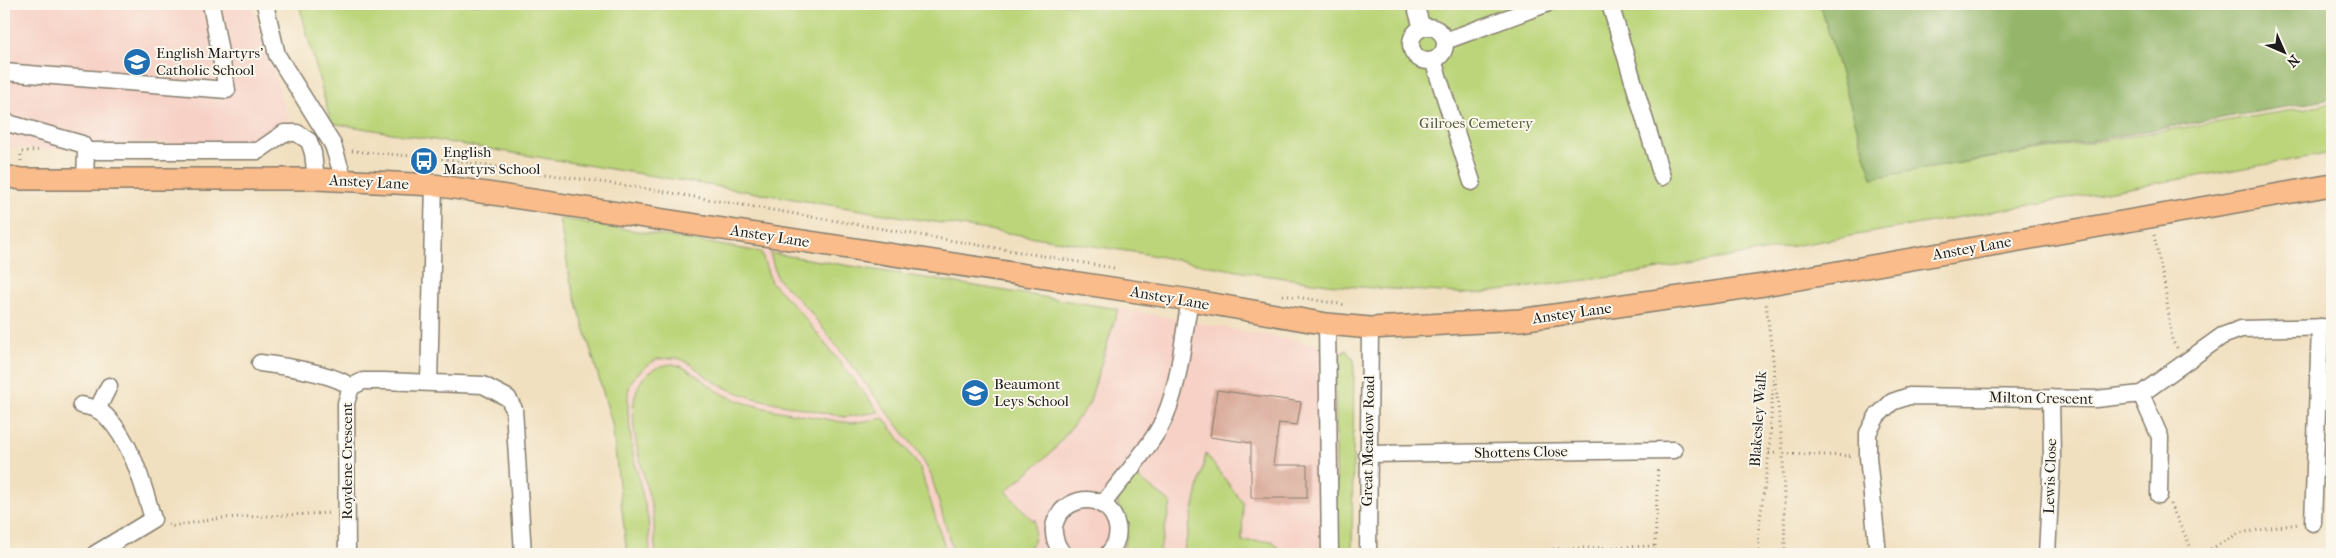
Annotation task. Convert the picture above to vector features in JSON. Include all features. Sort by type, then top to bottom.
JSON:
[{"type":"main road","name":"Anstey Lane","points":[[12,177],[85,180],[316,179],[434,185],[1190,300],[1327,324],[1370,328],[1520,320],[1764,285],[2332,185]]},
{"type":"street","points":[[4,72],[227,90],[211,4]]},
{"type":"street","points":[[265,4],[277,55],[333,145],[344,180]]},
{"type":"street","points":[[1415,4],[1422,28]]},
{"type":"street","points":[[1445,41],[1546,4]]},
{"type":"street","points":[[1610,4],[1662,178]]},
{"type":"street","points":[[1422,28],[1434,28],[1442,35],[1445,41],[1444,52],[1433,60],[1420,60],[1412,52],[1410,46],[1413,35],[1422,28]]},
{"type":"street","points":[[1433,60],[1472,182]]},
{"type":"street","points":[[4,122],[82,144],[86,151],[85,180]]},
{"type":"street","points":[[86,151],[258,151],[284,133],[296,133],[309,141],[314,153],[316,179]]},
{"type":"street","points":[[429,383],[434,185]]},
{"type":"street","points":[[1102,505],[1160,427],[1169,404],[1175,379],[1190,300]]},
{"type":"street","points":[[1327,324],[1330,554]]},
{"type":"street","points":[[2313,524],[2326,327]]},
{"type":"street","name":"Milton Crescent","points":[[1878,554],[1868,457],[1868,433],[1877,416],[1892,402],[1909,396],[2096,399],[2140,394],[2222,336],[2241,328],[2326,327]]},
{"type":"street","name":"Great Meadow Road","points":[[1368,554],[1367,454],[1370,328]]},
{"type":"street","points":[[260,363],[306,370],[342,380],[351,387]]},
{"type":"street","name":"Roydene Crescent","points":[[347,554],[346,402],[351,387],[363,381],[483,385],[508,398],[514,409],[523,554]]},
{"type":"street","points":[[95,554],[154,519],[142,482],[123,440],[106,416],[89,407],[108,386]]},
{"type":"street","points":[[2140,394],[2160,437],[2159,495]]},
{"type":"street","name":"Lewis Close","points":[[2047,554],[2052,458],[2051,398]]},
{"type":"street","name":"Shottens Close","points":[[1367,454],[1666,450]]},
{"type":"street","points":[[1058,553],[1054,536],[1054,525],[1058,515],[1066,506],[1075,501],[1086,500],[1102,505],[1113,515],[1117,524],[1118,535],[1115,545],[1108,554]]},
{"type":"path","points":[[333,145],[347,151],[436,158],[648,189],[1115,268]]},
{"type":"path","points":[[12,177],[21,152],[47,149]]},
{"type":"path","points":[[2153,215],[2172,340],[2185,362]]},
{"type":"path","name":"Blakesley Walk","points":[[1760,554],[1758,534],[1768,452],[1774,368],[1764,285]]},
{"type":"path","points":[[1278,295],[1354,306]]},
{"type":"path","points":[[1774,368],[1784,453],[1785,554]]},
{"type":"path","points":[[1655,554],[1659,474],[1666,450]]},
{"type":"path","points":[[1768,452],[1868,457]]},
{"type":"path","points":[[2159,495],[2169,501],[2194,554]]},
{"type":"path","points":[[154,519],[173,526],[222,518],[347,513]]},
{"type":"path","points":[[2202,554],[2239,533],[2283,525],[2313,524]]},
{"type":"path","points":[[1554,554],[1553,548],[1655,546]]},
{"type":"shaded area","name":"English Martyrs' Catholic School","points":[[4,4],[251,4],[289,119],[274,125],[259,138],[239,142],[89,144],[88,146],[46,149],[4,147]]},
{"type":"shaded area","name":"Beaumont Leys School","points":[[559,218],[1140,312],[1346,350],[1346,554],[627,554],[612,423],[570,279]]},
{"type":"green space","name":"Gilroes Cemetery","points":[[299,4],[1820,4],[1872,177],[2332,104],[2332,153],[1619,276],[1474,294],[1342,286],[1249,273],[1140,253],[915,219],[331,123]]},
{"type":"green space","points":[[1820,4],[2332,4],[2332,99],[1872,178]]},
{"type":"green space","points":[[559,218],[761,252],[771,282],[800,312],[879,412],[844,417],[753,398],[728,389],[710,379],[689,363],[678,358],[657,359],[637,374],[631,382],[628,392],[628,412],[633,455],[648,518],[650,554],[627,554],[612,423],[570,279]]},
{"type":"green space","points":[[770,253],[1118,309],[1089,404],[1053,451],[1006,491],[1033,521],[1035,519],[1034,543],[1018,554],[954,554],[931,475],[919,453],[808,309],[777,278]]},
{"type":"green space","points":[[1346,350],[1354,360],[1352,554],[1337,554],[1335,359]]},
{"type":"green space","points":[[673,364],[687,369],[723,394],[764,408],[851,423],[884,418],[920,468],[947,554],[656,554],[653,514],[637,446],[634,401],[640,383],[652,370]]},
{"type":"green space","points":[[1206,454],[1243,503],[1242,541],[1273,541],[1282,554],[1183,554]]},
{"type":"green space","points":[[1133,474],[1171,503],[1159,554],[1119,554],[1125,545],[1127,536],[1119,510],[1118,497],[1122,488]]},
{"type":"building","points":[[1217,390],[1301,402],[1297,425],[1279,423],[1273,465],[1307,465],[1307,498],[1251,498],[1251,443],[1210,437]]},
{"type":"place","name":"English Martyrs' Catholic School","points":[[137,62]]},
{"type":"place","name":"English Martyrs School","points":[[424,161]]},
{"type":"place","name":"Beaumont Leys School","points":[[975,393]]}]
